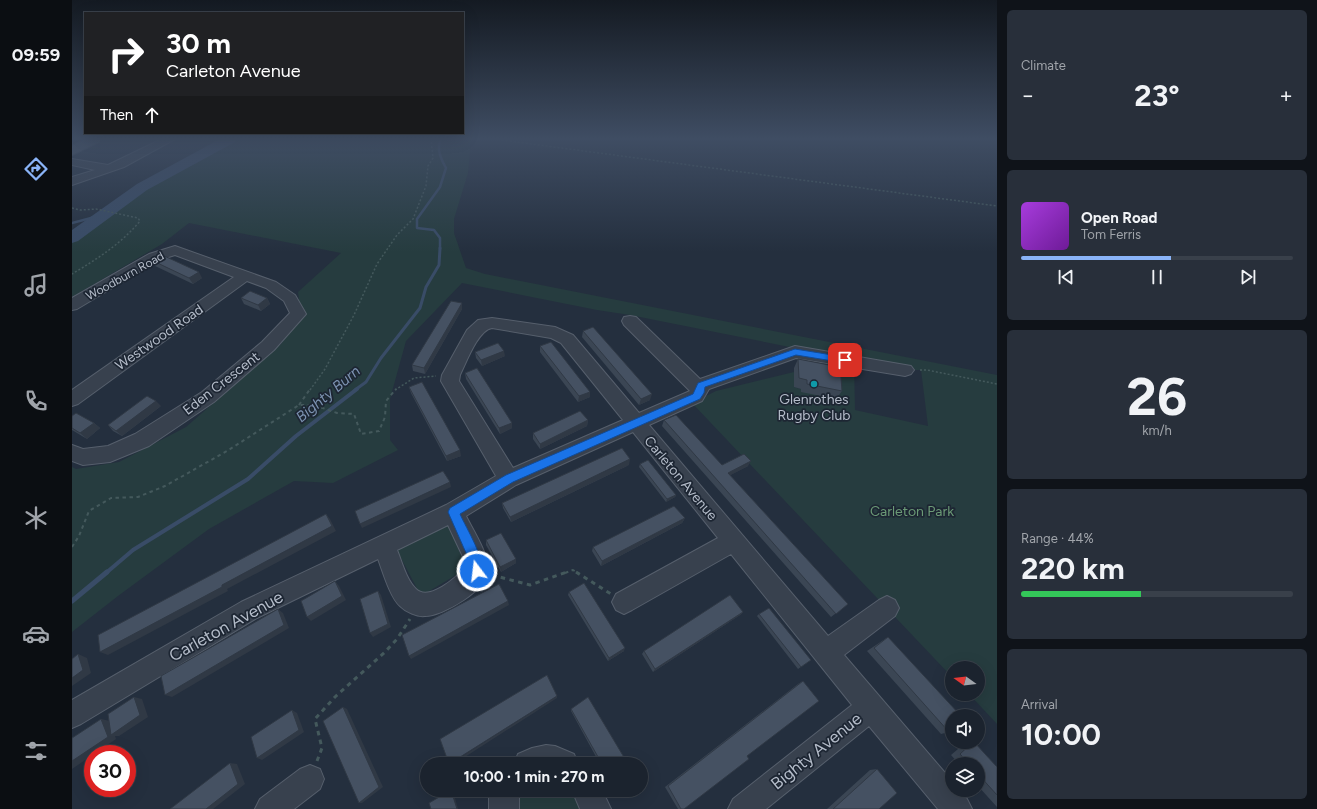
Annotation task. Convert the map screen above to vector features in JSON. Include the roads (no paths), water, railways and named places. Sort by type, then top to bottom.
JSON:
[{"type":"street","points":[[72,181],[85,177]]},
{"type":"street","name":"Woodburn Road","points":[[72,306],[154,257],[175,250],[246,276]]},
{"type":"street","name":"Westwood Road","points":[[72,399],[246,276]]},
{"type":"street","name":"Eden Crescent","points":[[72,453],[83,458],[110,454],[142,440],[208,397],[268,346],[298,314],[290,298],[270,285],[246,276]]},
{"type":"street","points":[[630,321],[700,389]]},
{"type":"street","points":[[509,478],[450,381],[451,375],[473,334],[484,324],[503,324],[562,335],[573,345],[636,424],[696,396],[699,393],[701,385],[795,352],[905,370]]},
{"type":"street","name":"Carleton Avenue","points":[[72,715],[249,610],[453,512],[509,478],[636,424],[957,809]]},
{"type":"street","points":[[384,545],[406,597],[414,604],[436,602],[449,596],[462,588],[477,571],[476,561],[453,512]]},
{"type":"street","points":[[624,602],[733,541]]},
{"type":"street","points":[[826,653],[886,608]]},
{"type":"street","name":"Bighty Avenue","points":[[743,809],[871,707]]},
{"type":"street","points":[[270,809],[310,779]]},
{"type":"street","points":[[504,797],[504,809]]},
{"type":"street","points":[[590,797],[596,809]]},
{"type":"waterway","points":[[72,238],[142,187],[161,177]]},
{"type":"waterway","name":"Bighty Burn","points":[[440,248],[440,238],[434,230],[417,228],[417,219],[440,187],[443,177]]},
{"type":"waterway","points":[[72,223],[106,214]]},
{"type":"waterway","name":"Bighty Burn","points":[[355,390],[366,382],[381,358],[420,308],[426,287],[439,265],[440,248]]},
{"type":"waterway","name":"Bighty Burn","points":[[106,573],[133,550],[248,479],[296,436],[357,389]]},
{"type":"waterway","name":"Bighty Burn","points":[[72,601],[107,572]]},
{"type":"place","name":"Glenrothes Rugby Club","points":[[814,384]]},
{"type":"park label","name":"Carleton Park","points":[[912,511]]}]
